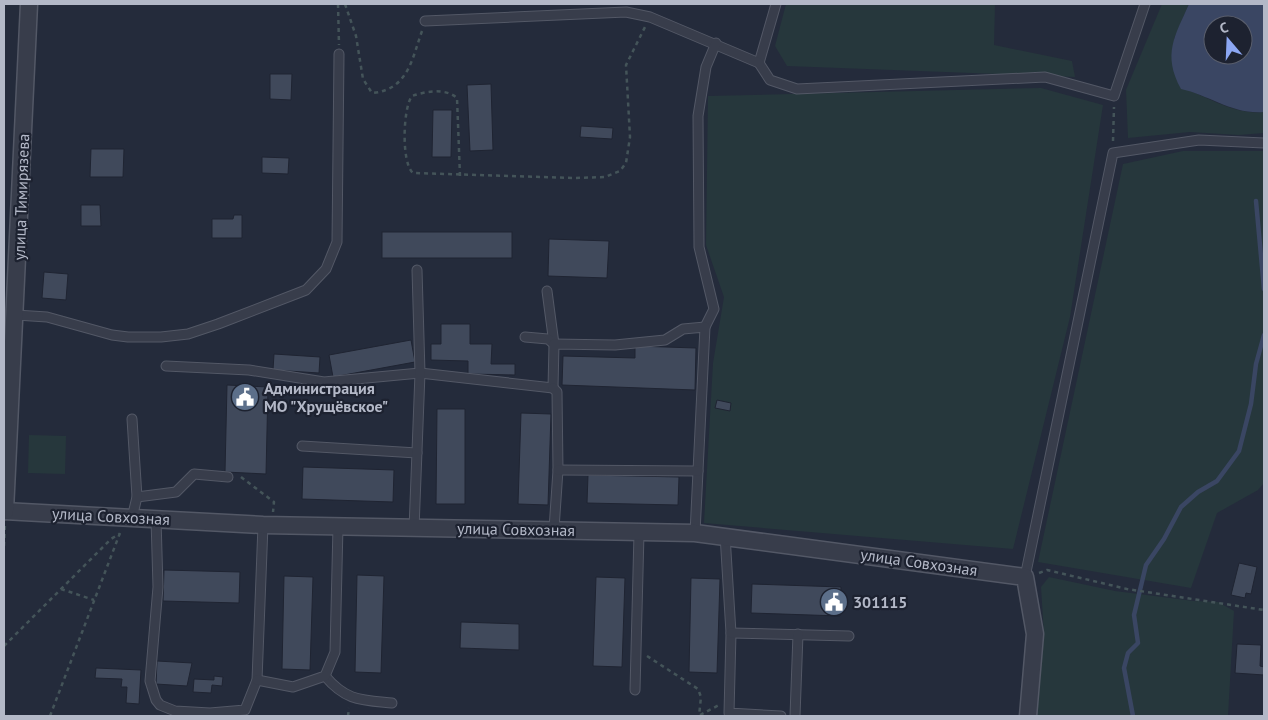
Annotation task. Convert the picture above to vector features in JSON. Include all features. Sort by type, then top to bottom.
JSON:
[{"type":"street","name":"улица Тимирязева","points":[[4,511],[10,314],[29,4]]},
{"type":"street","name":"улица Совхозная","points":[[4,511],[268,525],[695,533],[725,535],[1025,577]]},
{"type":"street","points":[[1025,577],[1035,634],[1028,716]]},
{"type":"lane","points":[[758,64],[776,4]]},
{"type":"lane","points":[[425,21],[626,12],[650,17],[716,43],[758,64],[770,80],[797,89],[1045,77],[1114,96],[1144,4]]},
{"type":"lane","points":[[695,533],[705,327],[714,309],[699,247],[698,116],[706,68],[716,43]]},
{"type":"lane","points":[[10,314],[57,319],[112,334],[170,336],[214,326],[245,312],[299,294],[312,285],[330,261],[337,242],[339,54]]},
{"type":"lane","points":[[1025,577],[1113,153],[1199,140],[1264,143]]},
{"type":"lane","points":[[414,528],[420,373],[417,270]]},
{"type":"lane","points":[[547,291],[554,344],[553,388]]},
{"type":"lane","points":[[525,337],[548,339],[554,344],[615,345],[664,340],[683,329],[705,327]]},
{"type":"lane","points":[[166,366],[249,370],[324,382],[420,373],[553,388],[557,392],[558,470],[554,529]]},
{"type":"lane","points":[[132,419],[136,497],[132,518]]},
{"type":"lane","points":[[302,446],[417,453]]},
{"type":"lane","points":[[558,470],[698,471]]},
{"type":"lane","points":[[136,497],[176,492],[194,474],[228,476]]},
{"type":"lane","points":[[156,519],[158,587],[150,681],[156,700],[160,704],[175,711],[210,713],[244,713],[257,680],[268,525]]},
{"type":"lane","points":[[257,680],[294,687],[325,676],[335,652],[338,526]]},
{"type":"lane","points":[[635,690],[639,533]]},
{"type":"lane","points":[[725,535],[731,633],[729,713],[781,716]]},
{"type":"lane","points":[[731,633],[849,636]]},
{"type":"lane","points":[[795,716],[798,634]]},
{"type":"lane","points":[[325,676],[338,691],[360,700],[392,703]]},
{"type":"path","points":[[338,4],[339,54]]},
{"type":"path","points":[[345,4],[356,36],[363,79],[372,93],[386,92],[405,77],[425,21]]},
{"type":"path","points":[[460,176],[457,98],[453,95],[437,92],[412,96],[406,106],[405,155],[408,169],[416,174],[460,176],[576,178],[605,177],[620,171],[626,163],[630,137],[626,65],[650,17]]},
{"type":"path","points":[[1113,153],[1114,96]]},
{"type":"path","points":[[241,477],[274,502],[268,525]]},
{"type":"path","points":[[4,511],[4,546]]},
{"type":"path","points":[[4,646],[111,539],[120,533],[50,716]]},
{"type":"path","points":[[1025,577],[1047,570],[1127,589],[1264,610]]},
{"type":"path","points":[[61,588],[94,600]]},
{"type":"path","points":[[635,648],[698,689],[701,697],[699,716]]},
{"type":"path","points":[[699,716],[729,699]]},
{"type":"shaded area","points":[[786,4],[995,4],[994,45],[1072,61],[1075,77],[787,66],[775,46]]},
{"type":"shaded area","points":[[1162,4],[1189,4],[1174,39],[1188,90],[1235,109],[1264,112],[1264,133],[1239,135],[1190,132],[1128,138],[1126,90]]},
{"type":"shaded area","points":[[1041,88],[1103,105],[1070,317],[1013,549],[704,523],[713,363],[724,297],[706,245],[708,96]]},
{"type":"shaded area","points":[[1183,151],[1264,151],[1264,483],[1258,490],[1217,513],[1191,588],[1038,562],[1123,164]]},
{"type":"shaded area","points":[[29,435],[66,436],[65,474],[28,473]]},
{"type":"shaded area","points":[[1049,577],[1115,591],[1194,601],[1218,602],[1234,611],[1228,716],[1035,716],[1044,635],[1041,587]]},
{"type":"water","points":[[1189,4],[1264,4],[1264,112],[1242,111],[1181,89],[1172,65],[1171,55],[1175,36]]},
{"type":"building","points":[[270,74],[292,74],[291,100],[270,99]]},
{"type":"building","points":[[491,84],[493,150],[470,151],[467,85]]},
{"type":"building","points":[[433,110],[452,110],[451,157],[432,157]]},
{"type":"building","points":[[581,126],[613,128],[612,139],[580,137]]},
{"type":"building","points":[[91,149],[124,149],[123,177],[90,177]]},
{"type":"building","points":[[262,157],[289,158],[288,174],[262,173]]},
{"type":"building","points":[[81,205],[100,205],[101,226],[81,226]]},
{"type":"building","points":[[234,215],[242,215],[242,238],[212,238],[212,219],[233,219]]},
{"type":"building","points":[[382,232],[512,232],[512,258],[382,258]]},
{"type":"building","points":[[549,239],[609,241],[607,278],[548,276]]},
{"type":"building","points":[[44,272],[68,274],[66,300],[42,298]]},
{"type":"building","points":[[441,324],[470,324],[470,344],[492,344],[491,364],[515,364],[515,375],[468,374],[468,361],[431,360],[431,344],[441,344]]},
{"type":"building","points":[[411,340],[415,362],[333,377],[329,355]]},
{"type":"building","points":[[635,346],[696,348],[695,390],[562,385],[563,356],[635,358]]},
{"type":"building","points":[[274,354],[320,357],[319,373],[273,370]]},
{"type":"building","points":[[227,385],[268,387],[266,474],[225,472]]},
{"type":"building","points":[[717,400],[731,403],[730,411],[715,408]]},
{"type":"building","points":[[437,409],[465,409],[465,504],[436,504]]},
{"type":"building","points":[[521,413],[551,414],[548,505],[518,504]]},
{"type":"building","points":[[303,467],[394,470],[393,502],[302,499]]},
{"type":"building","points":[[588,475],[679,477],[678,505],[587,503]]},
{"type":"building","points":[[1239,563],[1257,567],[1251,594],[1246,593],[1245,598],[1231,595]]},
{"type":"building","points":[[164,570],[240,572],[239,603],[163,601]]},
{"type":"building","points":[[357,575],[384,576],[381,673],[355,672]]},
{"type":"building","points":[[284,576],[313,577],[310,670],[282,669]]},
{"type":"building","points":[[596,577],[625,578],[622,667],[593,666]]},
{"type":"building","points":[[691,578],[720,579],[717,673],[689,672]]},
{"type":"building","points":[[752,584],[841,587],[840,616],[751,613]]},
{"type":"building","points":[[461,622],[519,624],[519,650],[460,648]]},
{"type":"building","points":[[1237,644],[1261,645],[1260,666],[1264,667],[1264,675],[1235,673]]},
{"type":"building","points":[[157,661],[192,663],[187,686],[156,684]]},
{"type":"building","points":[[96,668],[141,670],[139,704],[126,703],[127,687],[121,687],[122,679],[95,678]]},
{"type":"building","points":[[214,676],[223,677],[222,686],[212,685],[211,693],[193,692],[194,679],[214,680]]},
{"type":"waterway","points":[[1256,201],[1264,289]]},
{"type":"waterway","points":[[1133,716],[1124,668],[1128,653],[1138,643],[1134,615],[1146,565],[1164,539],[1181,507],[1198,492],[1217,481],[1239,451],[1251,404],[1256,364],[1264,335]]},
{"type":"place","name":"Администрация МО \"Хрущёвское\"","points":[[245,397]]},
{"type":"place","name":"301115","points":[[834,602]]}]
